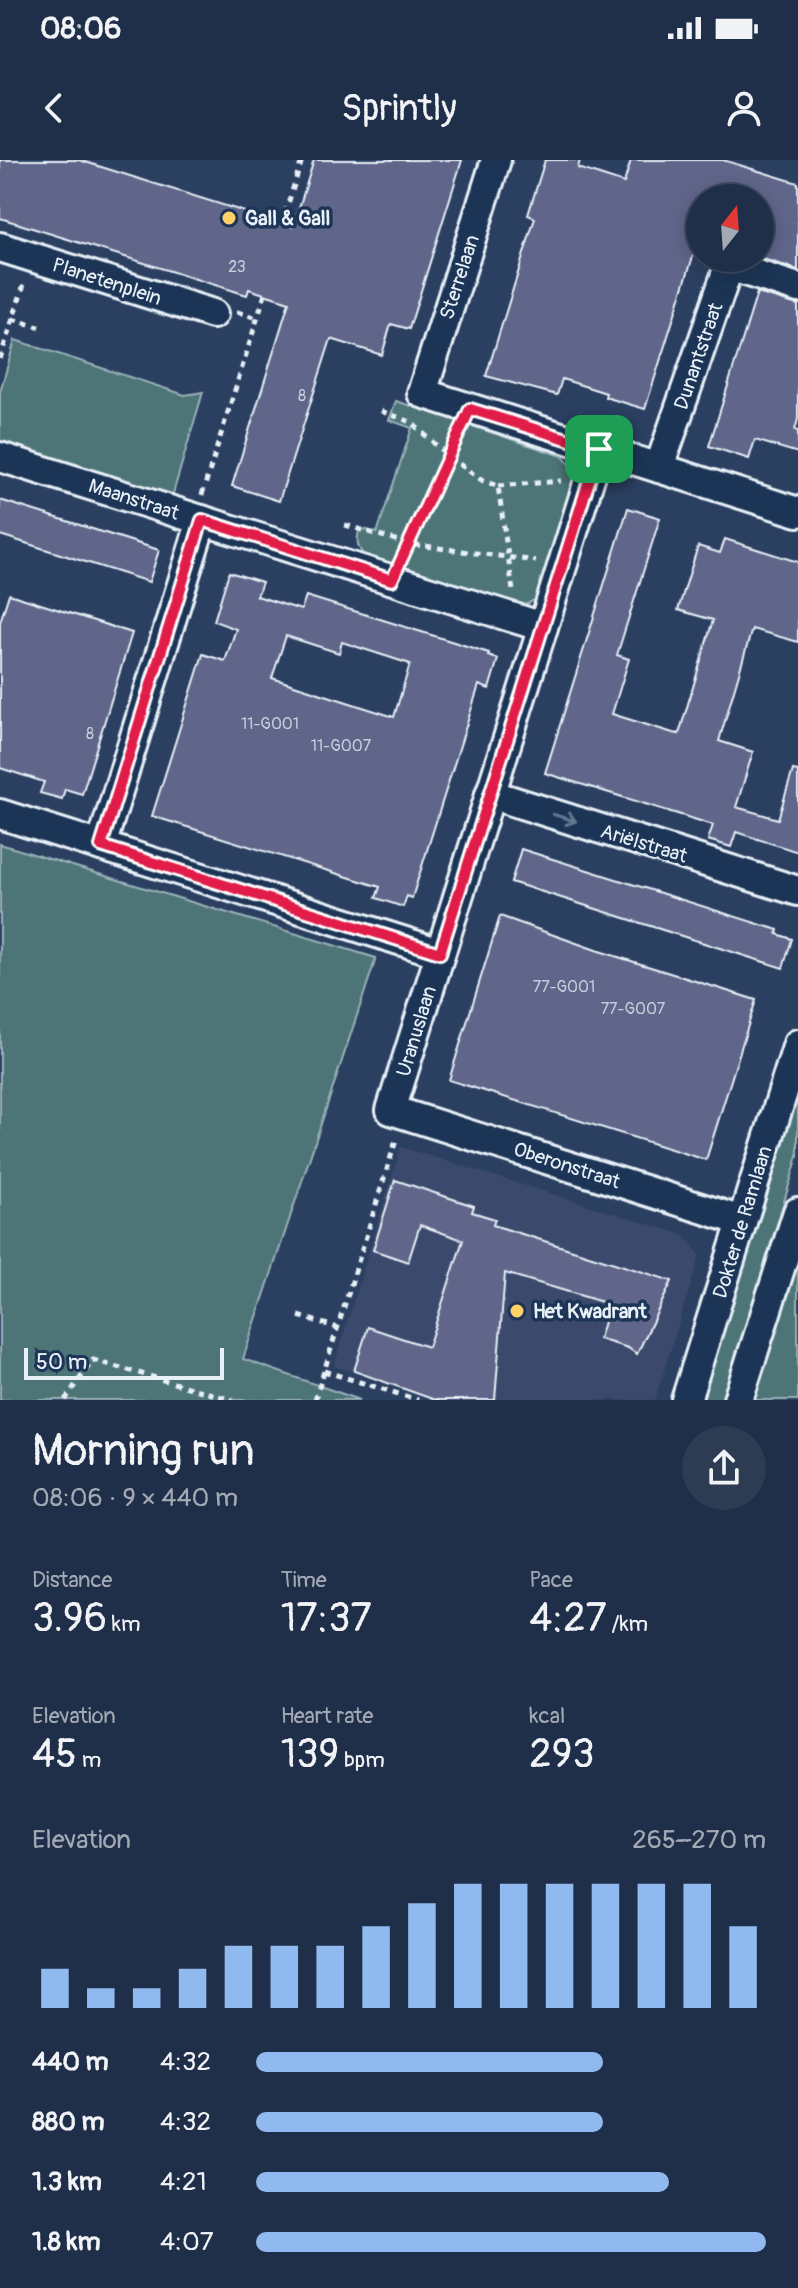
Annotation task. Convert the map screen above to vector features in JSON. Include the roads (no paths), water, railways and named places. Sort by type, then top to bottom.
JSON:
[{"type":"street","name":"Sterrelaan","points":[[496,160],[422,393],[599,449]]},
{"type":"street","name":"Planetenplein","points":[[0,247],[213,314]]},
{"type":"street","name":"Dunantstraat","points":[[659,468],[729,266],[798,288]]},
{"type":"street","points":[[599,449],[798,512]]},
{"type":"street","name":"Uranuslaan","points":[[398,1112],[440,953],[490,794],[529,623],[563,564],[599,449]]},
{"type":"street","name":"Maanstraat","points":[[0,457],[529,623]]},
{"type":"street","points":[[101,846],[202,520]]},
{"type":"street","name":"Ariëlstraat","points":[[490,794],[798,891]]},
{"type":"street","points":[[0,814],[440,953]]},
{"type":"street","name":"Dokter de Ramlaan","points":[[686,1400],[796,1056]]},
{"type":"street","name":"Oberonstraat","points":[[398,1112],[742,1221]]},
{"type":"street","points":[[738,1400],[798,1212]]},
{"type":"place","name":"Gall & Gall","points":[[229,218]]},
{"type":"place","name":"Het Kwadrant","points":[[517,1311]]}]
